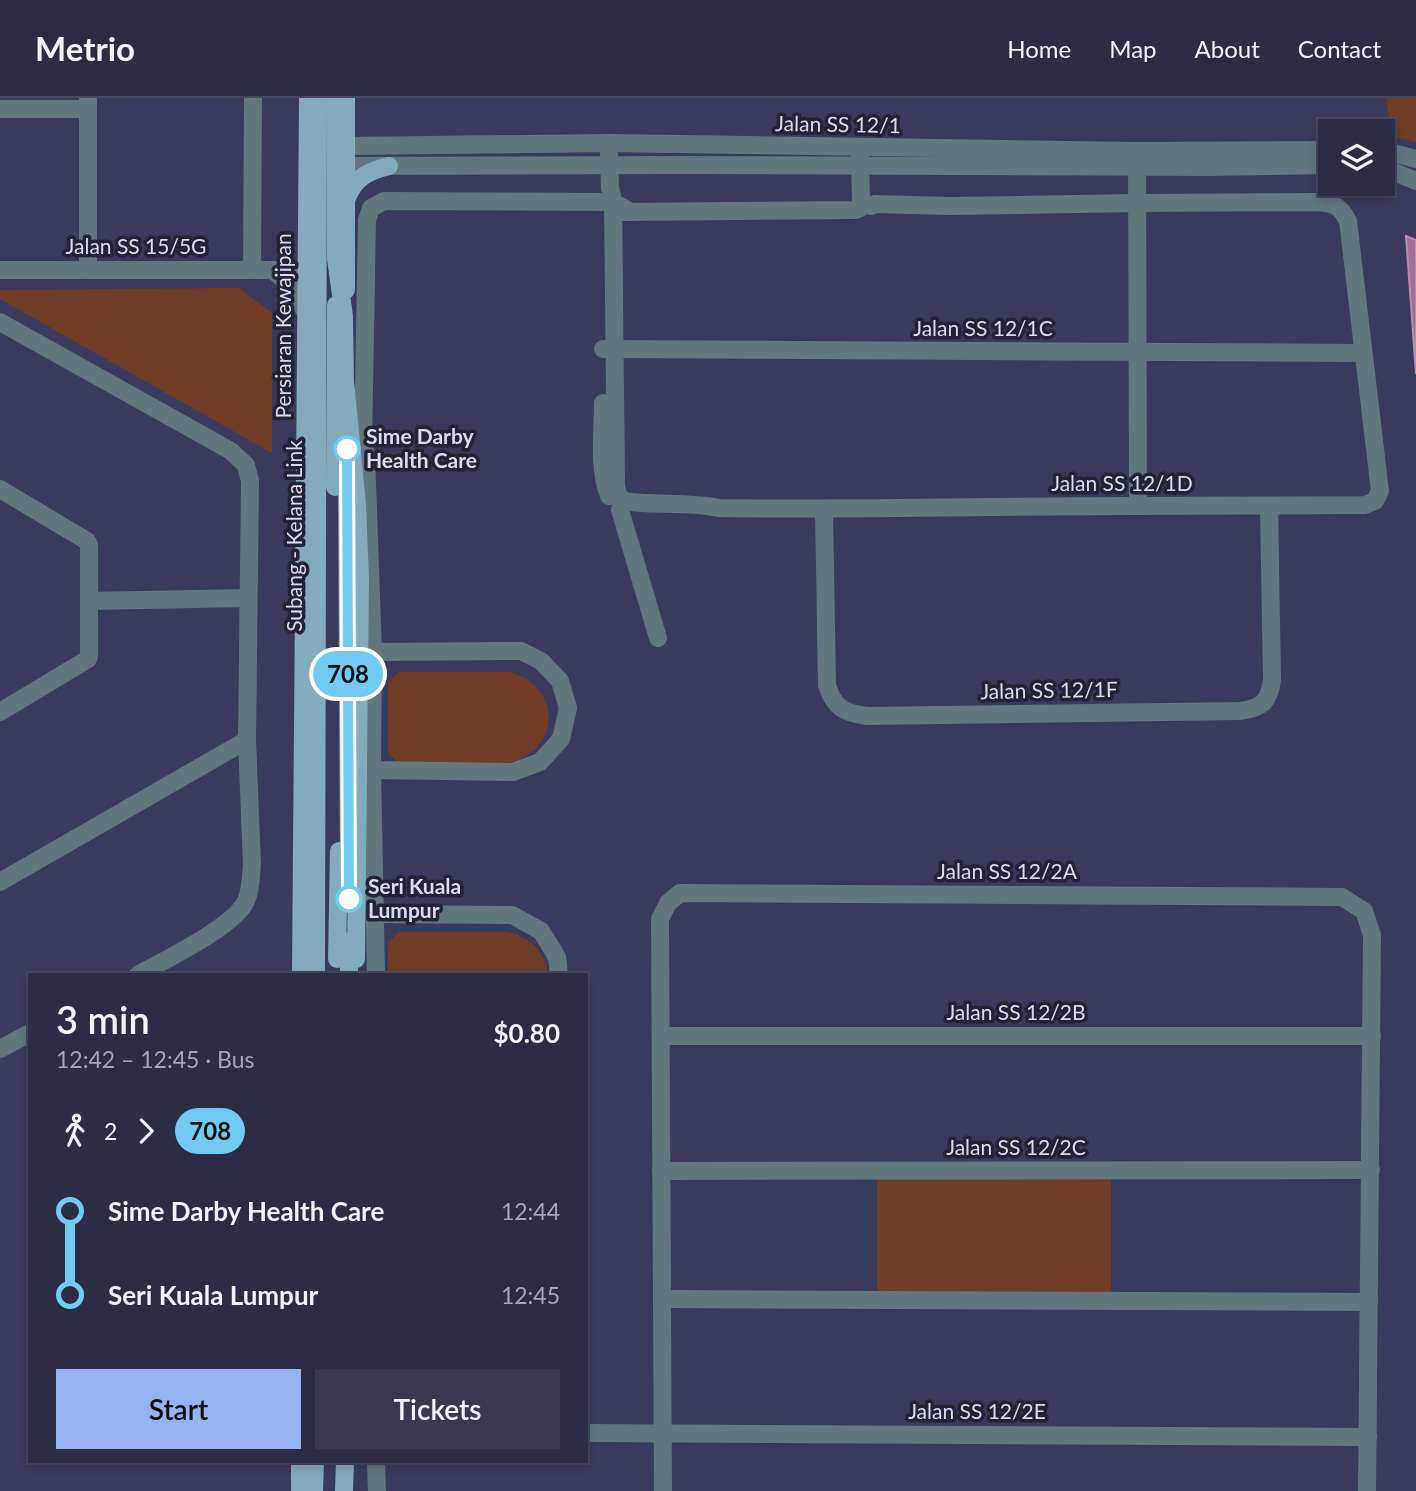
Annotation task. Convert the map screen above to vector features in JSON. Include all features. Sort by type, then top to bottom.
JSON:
[{"type":"main road","name":"Persiaran Kewajipan","points":[[300,973],[307,270],[311,151],[308,98]]},
{"type":"main road","name":"Subang - Kelana Link","points":[[316,973],[318,98]]},
{"type":"main road","points":[[336,98],[336,259],[344,316],[345,381],[357,504],[360,578],[356,973]]},
{"type":"main road","points":[[346,98],[349,973]]},
{"type":"main road","points":[[311,151],[345,146]]},
{"type":"main road","points":[[311,151],[317,161],[326,165],[345,166]]},
{"type":"main road","points":[[307,357],[313,325],[311,151]]},
{"type":"main road","points":[[346,201],[358,178],[389,166]]},
{"type":"main road","name":"Subang - Kelana Link","points":[[336,259],[334,429],[340,780],[337,973]]},
{"type":"main road","points":[[300,1463],[300,1491]]},
{"type":"main road","points":[[314,1463],[314,1491]]},
{"type":"main road","points":[[334,1463],[334,1491]]},
{"type":"main road","points":[[344,1491],[345,1463]]},
{"type":"street","points":[[252,270],[253,98]]},
{"type":"street","points":[[0,109],[88,104],[88,270]]},
{"type":"street","points":[[609,143],[613,204],[609,349],[616,485],[658,638]]},
{"type":"street","name":"Jalan SS 12/1","points":[[345,146],[609,143],[860,156],[1137,159],[1318,165]]},
{"type":"street","name":"Jalan SS 12/1","points":[[1137,159],[1318,151]]},
{"type":"street","points":[[1395,153],[1416,159]]},
{"type":"street","points":[[376,973],[372,770],[373,652],[366,454],[363,445],[366,237],[371,208],[384,201],[856,210],[861,204],[860,156]]},
{"type":"street","name":"Jalan SS 12/1","points":[[345,166],[610,165],[860,156]]},
{"type":"street","points":[[1137,159],[1138,506]]},
{"type":"street","points":[[1395,172],[1416,181]]},
{"type":"street","points":[[872,206],[1315,202],[1335,205],[1348,220],[1363,353]]},
{"type":"street","name":"Jalan SS 15/5G","points":[[0,270],[307,270]]},
{"type":"street","points":[[272,270],[286,281],[307,314]]},
{"type":"street","points":[[0,322],[231,451],[246,465],[250,481],[247,740],[251,883],[245,903],[234,916],[218,929],[141,973]]},
{"type":"street","name":"Jalan SS 12/1C","points":[[609,349],[1363,353]]},
{"type":"street","name":"Jalan SS 12/1D","points":[[622,505],[633,512],[701,513],[719,508],[1365,505],[1375,501],[1380,491],[1363,353]]},
{"type":"street","points":[[0,489],[87,541],[89,545],[88,659],[0,712]]},
{"type":"street","name":"Jalan SS 12/1F","points":[[824,509],[827,685],[831,697],[840,708],[851,714],[867,716],[1240,711],[1265,703],[1272,680],[1269,507]]},
{"type":"street","points":[[89,601],[248,598]]},
{"type":"street","points":[[372,770],[513,772],[540,762],[561,739],[568,708],[560,681],[541,661],[521,651],[373,652]]},
{"type":"street","points":[[348,683],[373,682]]},
{"type":"street","points":[[0,882],[247,740]]},
{"type":"street","name":"Jalan SS 12/2A","points":[[661,1036],[660,919],[668,903],[680,893],[1342,897],[1364,911],[1372,935],[1372,1035]]},
{"type":"street","points":[[376,914],[512,915],[541,931],[557,957],[559,973]]},
{"type":"street","points":[[0,1049],[28,1034]]},
{"type":"street","points":[[1367,1491],[1372,1035]]},
{"type":"street","name":"Jalan SS 12/2B","points":[[661,1036],[1372,1035]]},
{"type":"street","points":[[661,1036],[663,1491]]},
{"type":"street","name":"Jalan SS 12/2C","points":[[661,1171],[1371,1170]]},
{"type":"street","points":[[662,1299],[1369,1302]]},
{"type":"street","name":"Jalan SS 12/2E","points":[[588,1433],[1368,1437]]},
{"type":"street","points":[[376,1463],[377,1491]]},
{"type":"shaded area","points":[[1386,98],[1416,98],[1416,142],[1395,137],[1395,119],[1389,119]]},
{"type":"shaded area","points":[[1406,236],[1416,240],[1416,374]]},
{"type":"shaded area","points":[[239,288],[272,313],[272,453],[0,299],[0,290]]},
{"type":"shaded area","points":[[399,672],[508,672],[526,679],[538,689],[546,703],[546,732],[538,746],[526,756],[508,763],[399,763],[388,753],[388,682]]},
{"type":"shaded area","points":[[399,932],[507,932],[523,937],[535,946],[544,959],[548,973],[388,973],[388,943]]},
{"type":"shaded area","points":[[877,1178],[1111,1178],[1111,1292],[877,1291]]},
{"type":"bus line","name":"708","points":[[347,449],[349,899]]},
{"type":"place","name":"Sime Darby Health Care","points":[[347,449]]},
{"type":"place","name":"Seri Kuala Lumpur","points":[[349,899]]}]
